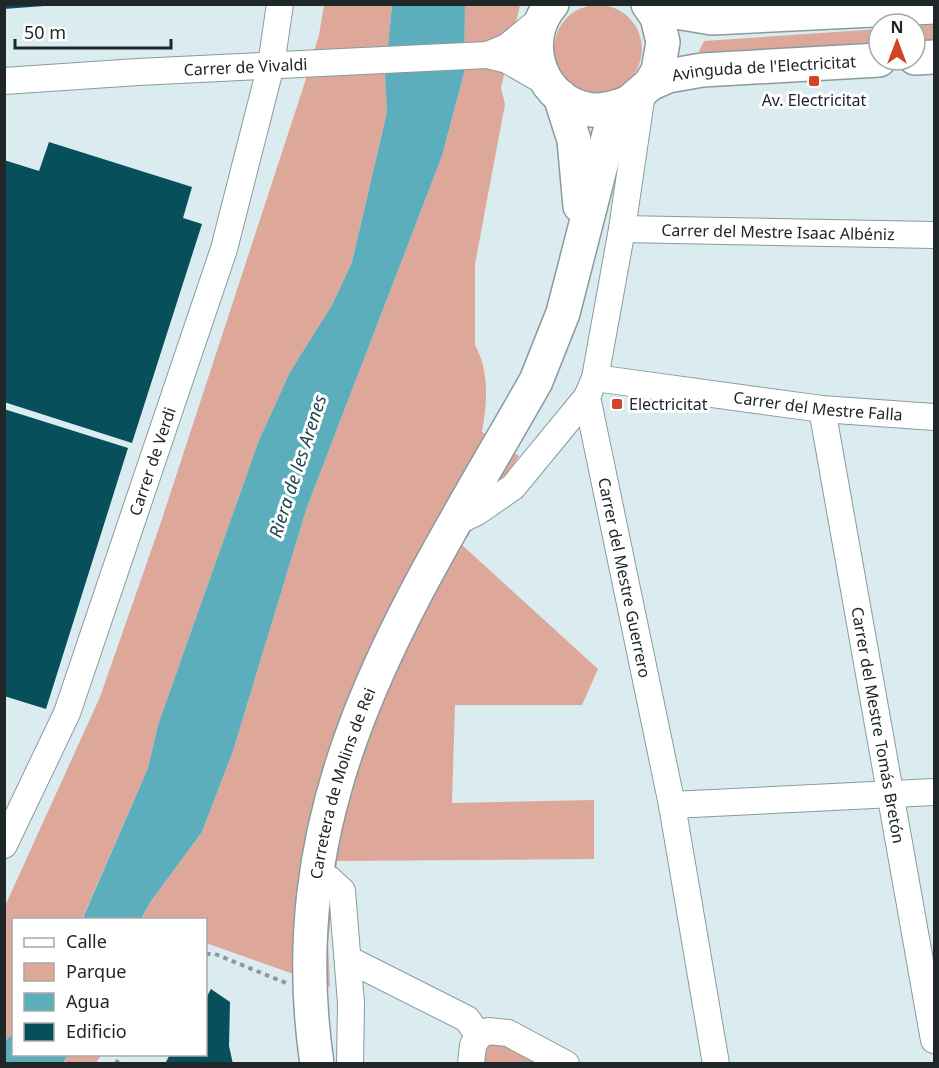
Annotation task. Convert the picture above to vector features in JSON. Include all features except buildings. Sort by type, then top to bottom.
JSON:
[{"type":"main road","points":[[650,6],[712,18],[934,7]]},
{"type":"main road","points":[[553,90],[576,105],[593,110],[611,109],[640,93],[658,71],[663,42],[650,6]]},
{"type":"main road","name":"Carretera de Molins de Rei","points":[[547,11],[537,31],[536,53],[553,90],[576,155],[581,237]]},
{"type":"main road","name":"Avinguda de l'Electricitat","points":[[640,93],[669,76],[702,70],[867,61]]},
{"type":"main road","name":"Carretera de Molins de Rei","points":[[317,1064],[312,994],[312,912],[316,875],[333,788],[364,699],[397,625],[540,373],[563,313],[605,146],[615,123],[640,93]]},
{"type":"street","name":"Carrer de Verdi","points":[[7,831],[68,712],[224,249],[271,65],[280,4]]},
{"type":"street","name":"Carrer de Vivaldi","points":[[4,81],[487,55],[507,47],[547,11]]},
{"type":"street","name":"Carrer de Vivaldi","points":[[487,55],[507,60],[553,90]]},
{"type":"street","name":"Carrer del Mestre Guerrero","points":[[640,93],[622,229],[591,387],[672,805],[716,1064]]},
{"type":"street","name":"Carrer del Mestre Isaac Albéniz","points":[[622,229],[934,235]]},
{"type":"street","name":"Carrer del Mestre Falla","points":[[591,387],[934,417]]},
{"type":"street","points":[[454,523],[477,512],[513,487],[591,387]]},
{"type":"street","name":"Carrer del Mestre Tomás Bretón","points":[[822,409],[934,1040]]},
{"type":"street","points":[[672,805],[934,792]]},
{"type":"street","points":[[316,875],[329,879],[342,891],[348,959],[350,1064]]},
{"type":"street","points":[[348,959],[467,1019],[479,1036]]},
{"type":"street","points":[[471,1064],[473,1045],[479,1036],[488,1031],[508,1033],[566,1064]]},
{"type":"path","points":[[207,954],[215,954],[312,994]]},
{"type":"green space","points":[[324,5],[392,5],[385,77],[387,112],[352,262],[332,305],[290,372],[259,440],[158,725],[148,768],[82,918],[12,918],[12,1034],[5,1041],[5,906],[100,697],[160,525],[319,35]]},
{"type":"green space","points":[[465,5],[520,5],[501,88],[505,104],[475,264],[475,345],[483,366],[486,388],[482,432],[519,456],[462,545],[598,669],[582,705],[455,705],[452,803],[594,800],[594,859],[337,861],[328,942],[330,987],[207,943],[207,918],[142,918],[151,901],[202,832],[233,751],[307,507],[442,156],[464,73]]},
{"type":"green space","points":[[598,5],[623,12],[635,24],[642,49],[635,74],[623,86],[598,93],[573,86],[561,74],[554,49],[561,24],[573,12]]},
{"type":"green space","points":[[927,25],[934,25],[934,48],[927,48]]},
{"type":"green space","points":[[867,30],[867,52],[703,56],[699,51],[704,41]]},
{"type":"green space","points":[[495,1040],[548,1064],[480,1064],[484,1047]]},
{"type":"green space","points":[[67,1056],[100,1056],[96,1063],[63,1064]]},
{"type":"water","name":"Riera de les Arenes","points":[[392,5],[465,5],[464,73],[442,156],[307,507],[233,751],[202,832],[151,901],[142,918],[83,918],[148,768],[158,725],[259,440],[290,372],[332,305],[352,262],[387,112],[385,77]]},
{"type":"water","points":[[12,1034],[12,1056],[67,1056],[63,1063],[5,1063],[5,1041]]},
{"type":"place","name":"Av. Electricitat","points":[[814,81]]},
{"type":"place","name":"Electricitat","points":[[617,404]]}]
